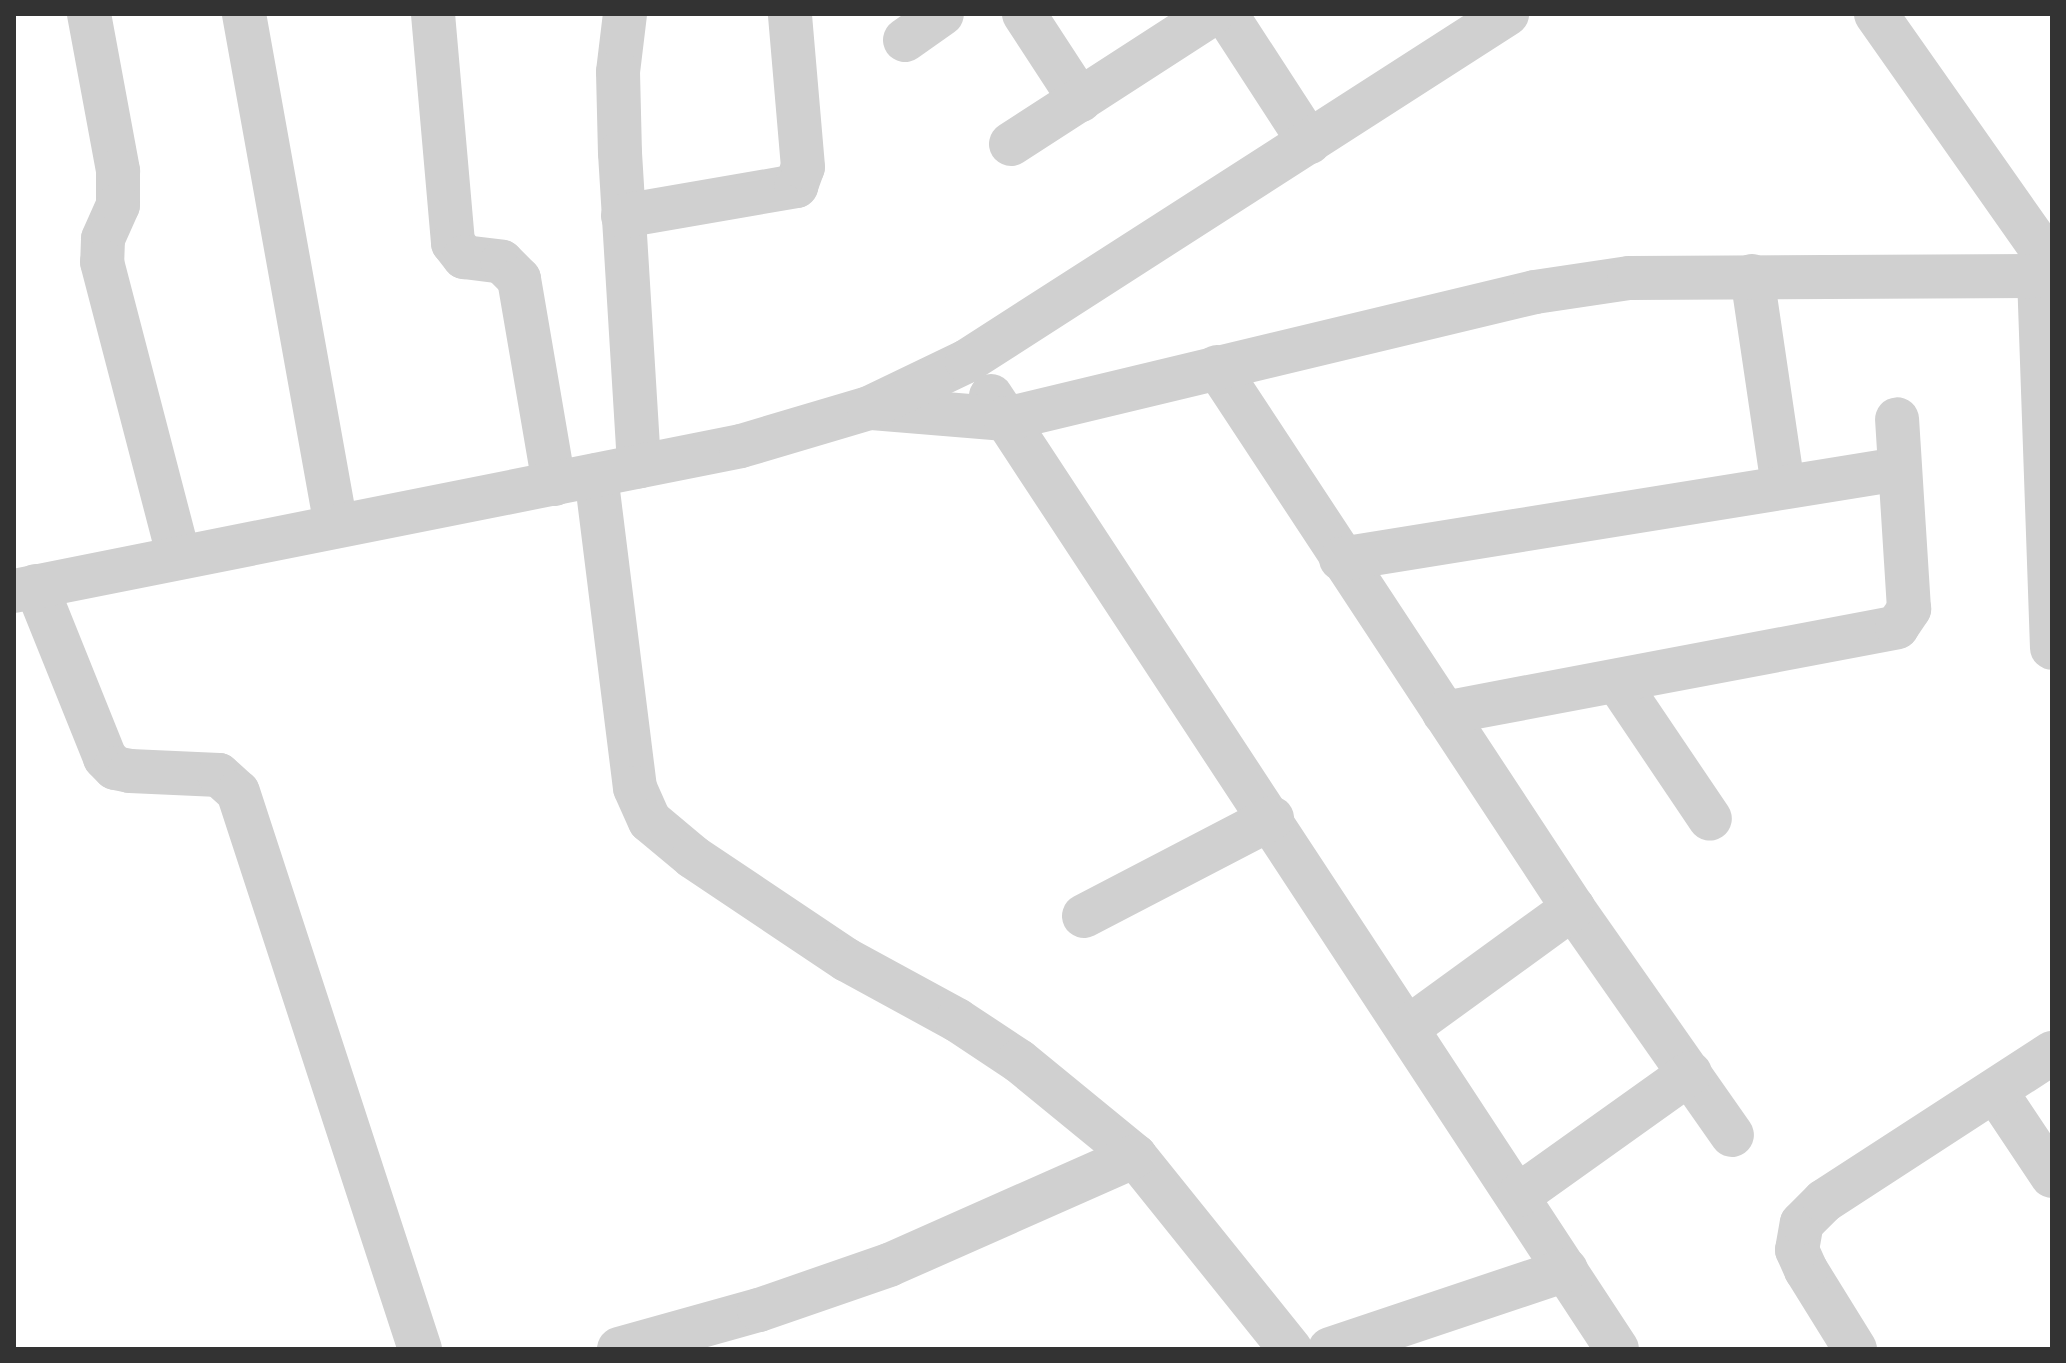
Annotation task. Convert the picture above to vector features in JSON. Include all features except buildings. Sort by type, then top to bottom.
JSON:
[{"type":"street","points":[[89,14],[118,171],[118,205],[103,239],[102,262],[179,557]]},
{"type":"street","points":[[244,14],[336,526]]},
{"type":"street","points":[[433,14],[453,243],[464,257],[502,262],[519,279],[554,484]]},
{"type":"street","points":[[625,14],[618,72],[623,216],[639,466]]},
{"type":"street","points":[[623,216],[796,186],[803,167],[790,14]]},
{"type":"street","points":[[905,40],[942,14]]},
{"type":"street","points":[[1024,14],[1080,100]]},
{"type":"street","points":[[1011,144],[1212,14]]},
{"type":"street","points":[[1226,14],[1309,142]]},
{"type":"street","points":[[420,1349],[238,792],[219,775],[115,768],[105,758],[25,589],[741,446],[869,408],[967,361],[1507,14]]},
{"type":"street","points":[[1876,14],[2048,272],[2052,648]]},
{"type":"street","points":[[869,408],[1006,419],[1535,292],[1629,278],[2048,272]]},
{"type":"street","points":[[1752,276],[1783,486]]},
{"type":"street","points":[[967,361],[1272,818],[1617,1349]]},
{"type":"street","points":[[1217,367],[1573,908],[1732,1135]]},
{"type":"street","points":[[1444,713],[1897,627],[1909,609],[1897,419]]},
{"type":"street","points":[[1341,559],[1899,469]]},
{"type":"street","points":[[596,475],[635,788],[650,821],[693,857],[847,960],[957,1020],[1019,1061],[1135,1156],[1290,1349]]},
{"type":"street","points":[[1617,681],[1710,819]]},
{"type":"street","points":[[1084,916],[1272,818]]},
{"type":"street","points":[[1409,1027],[1573,908]]},
{"type":"street","points":[[1855,1349],[1797,1250],[1802,1223],[1824,1201],[2052,1053]]},
{"type":"street","points":[[1519,1195],[1690,1073]]},
{"type":"street","points":[[1996,1092],[2052,1176]]},
{"type":"street","points":[[619,1349],[759,1310],[889,1265],[1135,1156]]},
{"type":"street","points":[[1330,1349],[1566,1270]]}]
